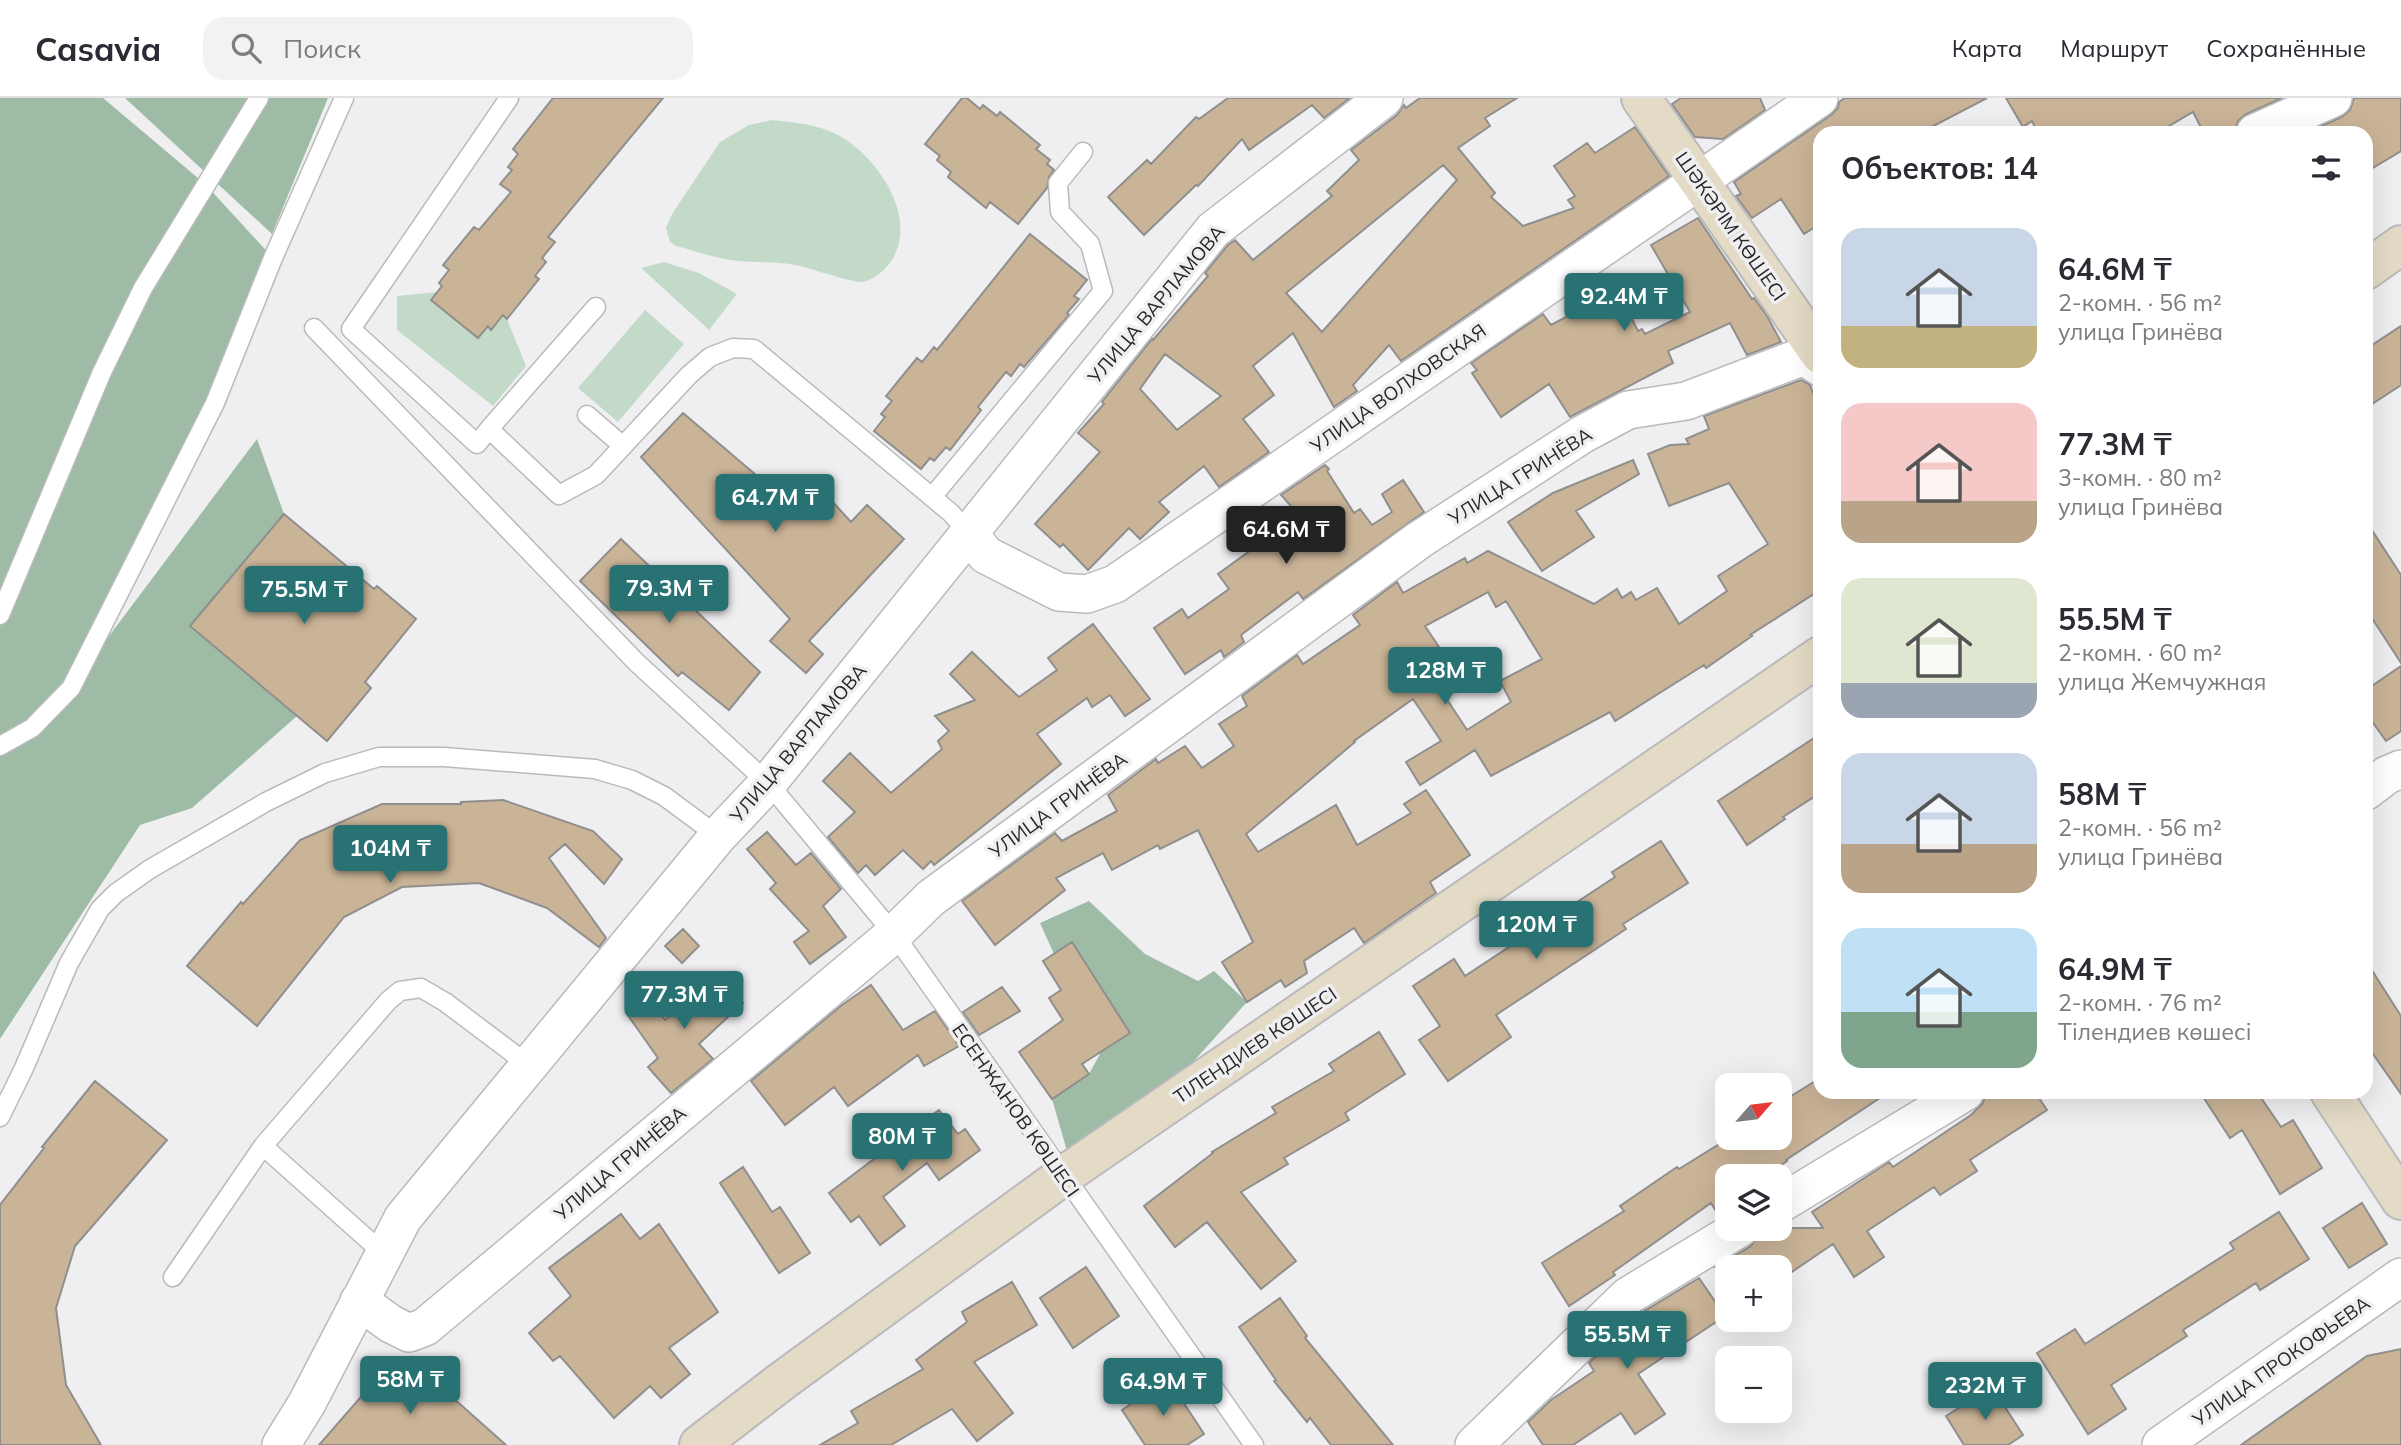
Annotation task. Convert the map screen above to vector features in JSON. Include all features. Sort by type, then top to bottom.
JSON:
[{"type":"street","name":"УЛИЦА ВАРЛАМОВА","points":[[281,1445],[307,1403],[403,1218],[718,836],[768,783],[1213,230],[1384,98]]},
{"type":"street","name":"ШӘКӘРІМ КӨШЕСІ","points":[[1641,98],[1813,344]]},
{"type":"street","name":"УЛИЦА ВОЛХОВСКАЯ","points":[[969,534],[986,555],[1059,592],[1087,594],[1115,584],[1819,98]]},
{"type":"street","points":[[2271,126],[2333,98]]},
{"type":"street","points":[[2373,265],[2401,245]]},
{"type":"street","name":"УЛИЦА ГРИНЁВА","points":[[359,1301],[409,1333],[425,1327],[894,934],[931,898],[1419,540],[1583,434],[1628,410],[1686,401],[1804,356],[1813,362]]},
{"type":"street","name":"ТІЛЕНДИЕВ КӨШЕСІ","points":[[699,1445],[782,1381],[1063,1177],[1813,661]]},
{"type":"street","points":[[2373,787],[2401,769]]},
{"type":"street","points":[[1792,1197],[1953,1099]]},
{"type":"street","points":[[2335,1099],[2401,1200]]},
{"type":"street","points":[[1474,1445],[1628,1296],[1719,1241]]},
{"type":"street","name":"УЛИЦА ПРОКОФЬЕВА","points":[[2161,1445],[2401,1277]]},
{"type":"lane","points":[[0,615],[102,372],[143,288],[259,98]]},
{"type":"lane","points":[[0,747],[32,728],[71,688],[215,403],[273,257],[344,98]]},
{"type":"lane","points":[[509,98],[351,329],[477,444],[596,307]]},
{"type":"lane","points":[[932,497],[1103,291],[1090,244],[1060,212],[1058,183],[1083,152]]},
{"type":"lane","name":"ЕСЕНЖАНОВ КӨШЕСІ","points":[[314,328],[637,663],[768,783],[894,934],[1254,1445]]},
{"type":"lane","points":[[489,429],[559,495],[596,475],[689,375],[710,357],[733,348],[754,349],[951,513],[969,534]]},
{"type":"lane","points":[[587,415],[623,446]]},
{"type":"lane","points":[[0,1117],[69,963],[100,909],[116,893],[150,869],[265,802],[326,773],[379,757],[444,757],[595,769],[632,780],[664,796],[718,836]]},
{"type":"lane","points":[[173,1277],[263,1146],[388,1001],[400,991],[421,988],[445,1002],[530,1066]]},
{"type":"lane","points":[[263,1146],[384,1254]]},
{"type":"green space","points":[[0,98],[103,98],[205,184],[273,258],[73,684],[257,439],[284,514],[190,626],[297,716],[192,808],[140,825],[0,1039]]},
{"type":"green space","points":[[125,98],[328,98],[272,234]]},
{"type":"green space","points":[[772,120],[830,131],[861,151],[883,178],[898,211],[899,244],[892,260],[876,276],[858,282],[789,264],[722,259],[670,242],[666,228],[672,214],[720,142],[749,125]]},
{"type":"green space","points":[[664,262],[699,273],[737,294],[709,330],[641,268]]},
{"type":"green space","points":[[438,292],[432,300],[478,338],[488,326],[492,329],[503,315],[507,319],[526,366],[493,406],[397,330],[397,296]]},
{"type":"green space","points":[[645,310],[684,344],[618,422],[578,388]]},
{"type":"green space","points":[[1089,901],[1145,954],[1198,981],[1214,971],[1247,1002],[1166,1092],[1067,1151],[1052,1099],[1089,1074],[1101,1052],[1130,1033],[1072,942],[1054,954],[1040,923]]},
{"type":"building","points":[[553,98],[663,98],[548,237],[555,242],[542,258],[546,262],[535,276],[539,279],[507,319],[503,315],[491,330],[488,326],[478,338],[431,300],[442,286],[439,283],[449,270],[443,265],[474,227],[479,230],[511,192],[500,184],[512,170],[508,167],[518,154],[513,149]]},
{"type":"building","points":[[962,98],[967,98],[980,109],[983,105],[997,116],[1000,112],[1040,145],[1036,149],[1050,160],[1047,164],[1054,170],[1049,177],[1047,188],[1018,224],[990,202],[986,208],[948,177],[951,172],[937,160],[940,156],[925,144]]},
{"type":"building","points":[[1228,98],[1350,98],[1324,118],[1312,105],[1249,150],[1242,139],[1198,186],[1144,235],[1108,197],[1147,160],[1151,164],[1196,117],[1199,119]]},
{"type":"building","points":[[1420,98],[1517,98],[1485,118],[1490,126],[1458,148],[1495,193],[1491,197],[1523,226],[1574,208],[1568,200],[1575,196],[1554,166],[1587,143],[1595,153],[1635,127],[1669,176],[1401,361],[1389,345],[1353,385],[1357,391],[1334,407],[1293,333],[1253,366],[1274,395],[1243,419],[1269,452],[1219,487],[1204,466],[1159,502],[1169,512],[1140,539],[1129,528],[1088,570],[1063,544],[1060,547],[1035,524],[1100,452],[1078,433],[1104,404],[1102,402],[1152,339],[1208,276],[1205,273],[1228,245],[1235,240],[1253,260],[1332,196],[1327,191],[1359,160],[1351,150],[1397,115],[1404,105],[1406,108]],"holes":[[[1443,165],[1457,180],[1322,332],[1286,293]],[[1165,354],[1221,396],[1177,430],[1140,389]]]},
{"type":"building","points":[[1681,98],[1760,98],[1765,110],[1723,139],[1695,137],[1672,104]]},
{"type":"building","points":[[1845,98],[1987,98],[1933,126],[1815,126],[1838,108],[1839,102]]},
{"type":"building","points":[[2006,98],[2282,98],[2246,114],[2236,126],[2200,126],[2193,112],[2169,126],[2034,126],[2032,121],[2022,126]]},
{"type":"building","points":[[2354,98],[2401,98],[2401,151],[2373,168],[2373,126],[2322,126],[2342,117],[2350,110]]},
{"type":"building","points":[[1813,127],[1813,228],[1804,234],[1781,199],[1752,218],[1736,196],[1741,194],[1734,182]]},
{"type":"building","points":[[1698,218],[1752,299],[1754,298],[1767,316],[1781,342],[1747,355],[1730,323],[1668,351],[1673,363],[1570,417],[1549,384],[1501,417],[1472,373],[1477,370],[1471,363],[1543,314],[1551,325],[1617,290],[1638,331],[1642,329],[1645,334],[1690,312],[1651,245]]},
{"type":"building","points":[[1030,234],[1087,280],[1074,296],[1079,299],[1067,313],[1069,315],[1024,367],[1020,364],[1011,376],[1006,372],[978,407],[981,410],[950,450],[946,447],[934,461],[930,458],[921,469],[874,431],[885,417],[881,414],[892,401],[886,396],[917,358],[922,362],[934,347],[937,350]]},
{"type":"building","points":[[2401,326],[2401,385],[2373,403],[2373,344]]},
{"type":"building","points":[[1801,380],[1810,385],[1813,393],[1813,594],[1750,635],[1752,636],[1706,668],[1704,665],[1615,721],[1610,712],[1491,776],[1475,750],[1420,785],[1406,762],[1441,741],[1413,699],[1354,741],[1246,834],[1258,852],[1336,805],[1357,845],[1411,813],[1404,804],[1426,790],[1470,855],[1430,882],[1436,893],[1364,943],[1354,928],[1304,961],[1307,973],[1285,987],[1281,980],[1247,1002],[1222,962],[1253,942],[1198,830],[1160,849],[1158,845],[1112,870],[1103,853],[1056,878],[1065,890],[995,945],[962,901],[1055,833],[1062,841],[1117,811],[1108,795],[1156,759],[1158,763],[1185,746],[1202,768],[1234,746],[1219,724],[1247,706],[1242,696],[1297,655],[1303,664],[1360,625],[1353,615],[1397,582],[1403,593],[1465,558],[1467,563],[1488,551],[1594,604],[1617,589],[1622,598],[1631,592],[1636,600],[1657,588],[1679,624],[1727,591],[1718,576],[1768,544],[1729,483],[1669,506],[1648,454],[1670,445],[1689,444],[1686,439],[1709,429],[1704,416]],"holes":[[[1488,592],[1496,607],[1506,601],[1542,659],[1500,681],[1511,702],[1467,730],[1427,669],[1445,656],[1425,626]]]},
{"type":"building","points":[[683,413],[796,509],[819,487],[851,522],[867,505],[904,539],[809,641],[823,654],[806,673],[770,641],[790,619],[641,457]]},
{"type":"building","points":[[1633,460],[1639,474],[1576,511],[1594,537],[1542,571],[1508,522],[1553,493]]},
{"type":"building","points":[[1325,465],[1354,513],[1360,509],[1372,525],[1392,512],[1382,494],[1403,480],[1424,512],[1303,599],[1298,592],[1241,635],[1244,642],[1224,657],[1221,650],[1185,674],[1154,628],[1182,609],[1188,618],[1229,589],[1218,574],[1299,515],[1281,495]]},
{"type":"building","points":[[284,514],[374,589],[377,586],[416,619],[365,682],[371,688],[327,741],[190,626]]},
{"type":"building","points":[[2373,532],[2401,575],[2401,663],[2373,620]]},
{"type":"building","points":[[621,539],[760,672],[729,710],[682,672],[678,676],[580,581]]},
{"type":"building","points":[[1093,624],[1150,699],[1125,716],[1110,695],[1092,707],[1087,698],[1037,734],[1061,764],[934,865],[931,861],[923,869],[903,850],[875,875],[866,865],[858,873],[828,837],[855,812],[823,781],[850,753],[891,793],[942,749],[938,741],[949,731],[935,716],[975,700],[950,674],[972,652],[1019,697],[1057,670],[1048,658]]},
{"type":"building","points":[[2401,666],[2401,731],[2386,741],[2373,723],[2373,685]]},
{"type":"building","points":[[1813,739],[1813,798],[1747,845],[1718,801]]},
{"type":"building","points":[[503,800],[593,831],[622,859],[604,884],[565,844],[549,858],[606,938],[599,947],[547,908],[479,883],[402,887],[344,917],[257,1026],[187,966],[241,902],[243,904],[300,840],[382,804],[461,804]]},
{"type":"building","points":[[767,832],[796,865],[811,853],[841,889],[823,906],[846,937],[810,964],[794,942],[809,931],[770,889],[776,883],[747,849]]},
{"type":"building","points":[[1661,841],[1688,883],[1623,924],[1626,929],[1496,1015],[1511,1037],[1448,1081],[1419,1040],[1440,1026],[1413,986],[1454,959],[1465,976],[1615,877],[1612,872]]},
{"type":"building","points":[[683,929],[699,946],[682,963],[665,946]]},
{"type":"building","points":[[1072,942],[1130,1033],[1082,1064],[1089,1074],[1052,1099],[1019,1052],[1063,1020],[1049,998],[1061,990],[1043,961]]},
{"type":"building","points":[[2373,972],[2401,1016],[2401,1094],[2373,1054]]},
{"type":"building","points":[[714,973],[743,1003],[699,1044],[713,1059],[671,1093],[648,1067],[658,1058],[627,1014],[649,998],[665,1020]]},
{"type":"building","points":[[871,985],[903,1030],[935,1011],[959,1046],[924,1066],[918,1055],[848,1106],[834,1087],[785,1125],[751,1081],[842,1005]]},
{"type":"building","points":[[1002,987],[1020,1011],[979,1035],[963,1012]]},
{"type":"building","points":[[1379,1032],[1405,1074],[1345,1113],[1349,1120],[1284,1158],[1288,1164],[1241,1192],[1296,1261],[1261,1289],[1207,1222],[1175,1247],[1144,1206],[1212,1152],[1276,1113],[1272,1107],[1334,1071],[1329,1064]]},
{"type":"building","points":[[95,1081],[167,1140],[75,1246],[56,1308],[66,1385],[101,1445],[0,1445],[0,1205]]},
{"type":"building","points":[[1813,1082],[1813,1099],[1878,1099],[1783,1164],[1715,1164],[1715,1210],[1711,1203],[1569,1306],[1542,1263],[1624,1211],[1620,1206],[1677,1167],[1679,1169],[1715,1147],[1715,1150],[1792,1150],[1792,1096]]},
{"type":"building","points":[[1984,1099],[2040,1099],[2047,1110],[1970,1160],[1977,1171],[1940,1195],[1934,1187],[1867,1231],[1884,1257],[1854,1277],[1833,1244],[1792,1272],[1792,1255],[1736,1255],[1754,1241],[1792,1241],[1792,1228],[1823,1228],[1812,1212],[1889,1162],[1893,1167],[1971,1115]]},
{"type":"building","points":[[2205,1099],[2262,1099],[2281,1127],[2293,1120],[2322,1168],[2280,1194],[2242,1130],[2230,1138]]},
{"type":"building","points":[[939,1110],[958,1134],[965,1129],[980,1150],[939,1180],[927,1163],[883,1197],[905,1226],[880,1245],[859,1216],[851,1222],[829,1193]]},
{"type":"building","points":[[743,1167],[772,1212],[780,1207],[810,1253],[779,1273],[720,1183]]},
{"type":"building","points":[[2362,1203],[2387,1244],[2349,1268],[2323,1228]]},
{"type":"building","points":[[2279,1212],[2309,1259],[2260,1290],[2256,1283],[2183,1330],[2187,1336],[2111,1385],[2126,1409],[2088,1434],[2037,1353],[2075,1329],[2085,1344],[2234,1249],[2230,1243]]},
{"type":"building","points":[[621,1214],[640,1239],[659,1224],[718,1312],[669,1348],[690,1374],[661,1398],[650,1386],[614,1418],[560,1356],[553,1361],[529,1333],[571,1296],[549,1268]]},
{"type":"building","points":[[1086,1267],[1119,1316],[1073,1348],[1040,1298]]},
{"type":"building","points":[[1699,1278],[1715,1301],[1715,1323],[1638,1374],[1665,1414],[1635,1434],[1621,1413],[1573,1445],[1543,1445],[1528,1422],[1551,1400],[1594,1371],[1589,1363],[1614,1339],[1643,1320],[1639,1314]]},
{"type":"building","points":[[1012,1282],[1037,1325],[974,1362],[1013,1413],[977,1441],[952,1409],[891,1445],[820,1445],[858,1423],[851,1411],[923,1369],[916,1360],[967,1322],[962,1312]]},
{"type":"building","points":[[1280,1298],[1307,1336],[1305,1338],[1393,1445],[1331,1445],[1310,1418],[1307,1422],[1274,1381],[1276,1380],[1239,1327]]},
{"type":"building","points":[[2401,1349],[2401,1445],[2241,1445],[2367,1356]]},
{"type":"building","points":[[405,1359],[426,1374],[506,1445],[319,1445],[367,1390],[374,1396]]},
{"type":"building","points":[[1168,1379],[1204,1434],[1187,1445],[1145,1445],[1122,1410]]},
{"type":"building","points":[[1992,1387],[2023,1435],[2008,1445],[1964,1445],[1946,1416]]}]
